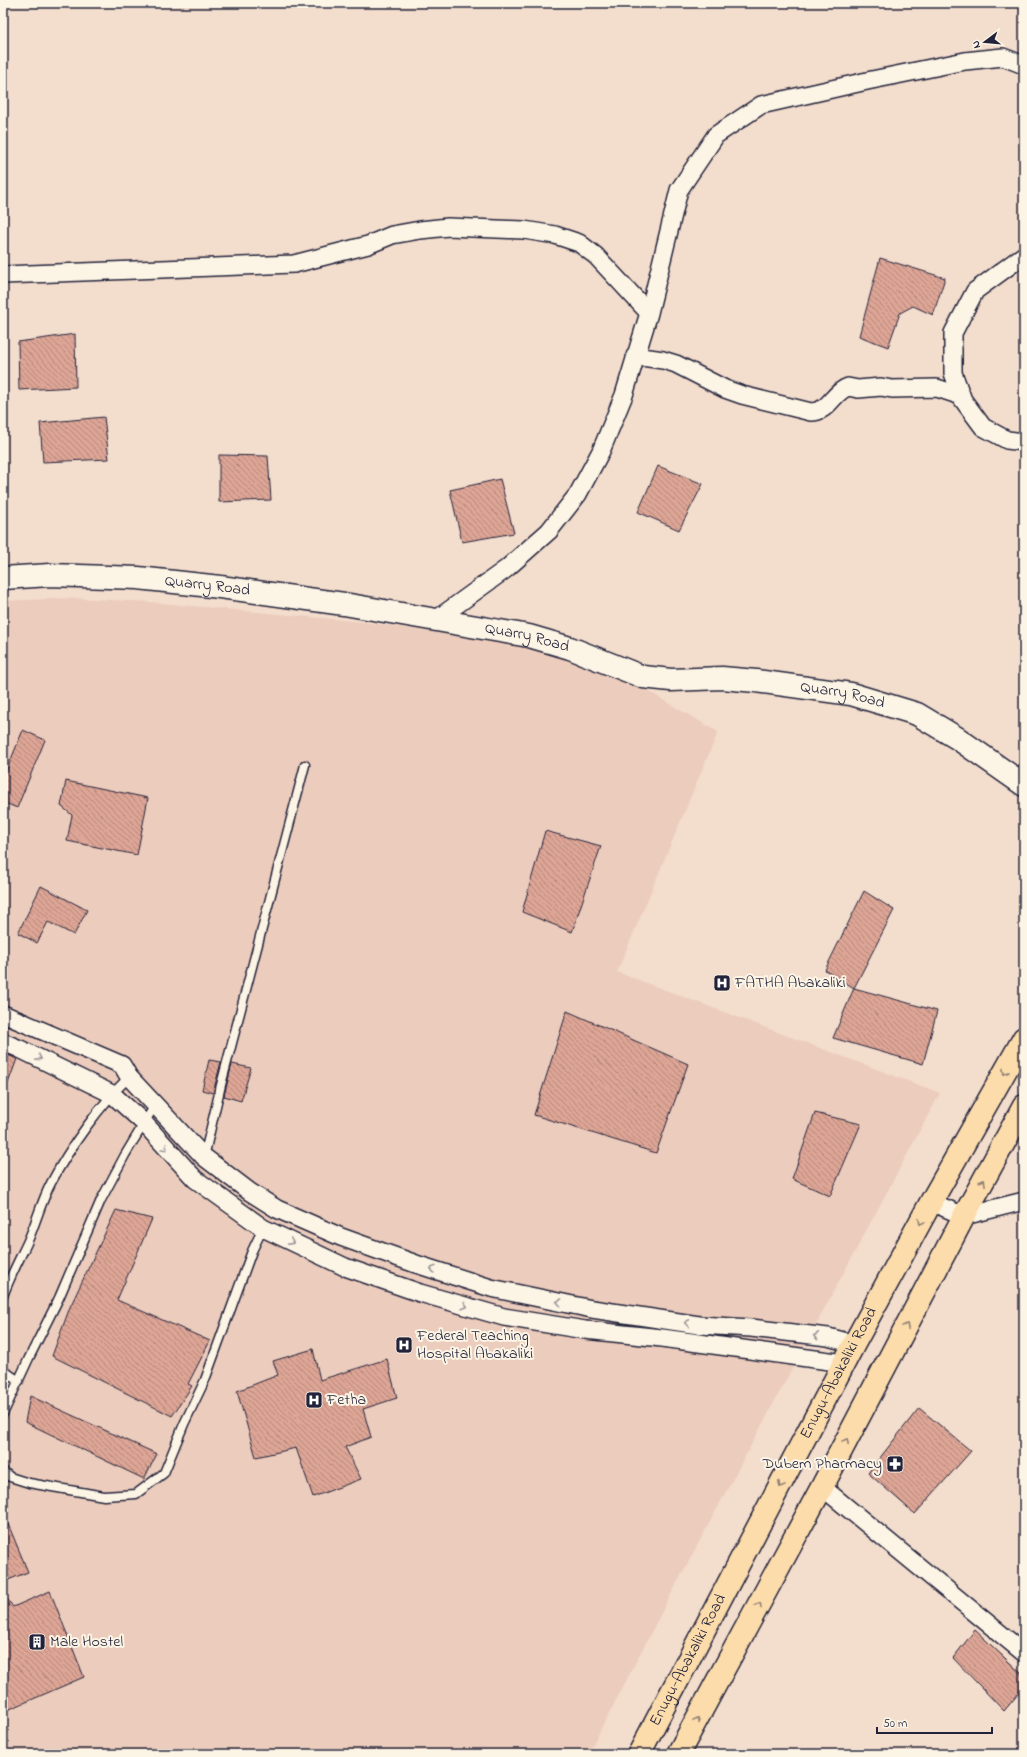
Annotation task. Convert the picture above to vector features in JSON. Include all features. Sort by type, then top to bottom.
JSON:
[{"type":"highway","name":"Enugu-Abakaliki Road","points":[[638,1754],[854,1344],[931,1202],[1024,1038]]},
{"type":"highway","points":[[678,1754],[822,1487],[964,1216],[1024,1106]]},
{"type":"street","points":[[438,619],[506,569],[549,531],[578,494],[601,451],[624,395],[649,313],[679,190],[716,135],[761,105],[867,80],[965,61],[1003,58],[1024,65]]},
{"type":"street","points":[[3,275],[294,264],[368,245],[392,235],[420,230],[448,227],[524,230],[555,235],[579,243],[596,256],[649,313]]},
{"type":"street","points":[[1024,255],[975,290],[953,333],[953,373],[961,396],[983,427],[1007,440],[1024,442]]},
{"type":"street","points":[[636,356],[663,360],[676,364],[724,389],[742,395],[811,412],[820,411],[848,387],[858,389],[933,388],[961,396]]},
{"type":"street","name":"Quarry Road","points":[[3,578],[50,575],[138,578],[328,602],[438,619],[529,636],[570,648],[643,677],[671,680],[722,678],[756,681],[851,694],[917,714],[957,738],[1024,785]]},
{"type":"street","points":[[3,1014],[122,1064],[129,1077],[204,1157],[250,1192],[277,1209],[341,1238],[491,1288],[600,1310],[699,1324],[751,1328],[828,1337],[854,1344]]},
{"type":"street","points":[[3,1042],[20,1048],[112,1094],[144,1123],[195,1179],[263,1228],[345,1267],[420,1293],[504,1317],[585,1330],[662,1338],[844,1363]]},
{"type":"street","points":[[931,1202],[964,1216],[1024,1202]]},
{"type":"street","points":[[822,1487],[1024,1653]]},
{"type":"lane","points":[[204,1157],[221,1085],[305,765]]},
{"type":"lane","points":[[3,1296],[51,1183],[84,1132],[112,1094],[129,1077]]},
{"type":"lane","points":[[3,1414],[65,1285],[101,1200],[125,1155],[155,1105]]},
{"type":"lane","points":[[3,1471],[10,1477],[29,1484],[104,1496],[136,1494],[164,1474],[184,1424],[205,1380],[252,1251],[263,1228]]},
{"type":"lane","points":[[3,1370],[19,1381]]},
{"type":"shaded area","name":"Federal Teaching Hospital Abakaliki","points":[[73,598],[150,602],[363,622],[549,648],[610,669],[718,732],[617,972],[940,1093],[670,1596],[588,1754],[3,1754],[3,601]]},
{"type":"building","points":[[880,258],[945,278],[933,315],[913,306],[900,313],[888,347],[859,336]]},
{"type":"building","points":[[75,334],[76,387],[19,390],[18,342]]},
{"type":"building","points":[[104,417],[109,459],[43,462],[40,423]]},
{"type":"building","points":[[219,455],[268,456],[271,500],[219,502]]},
{"type":"building","points":[[658,466],[703,484],[679,530],[638,512]]},
{"type":"building","points":[[500,479],[514,533],[462,542],[450,490]]},
{"type":"building","points":[[23,730],[45,740],[17,808],[3,802],[3,779]]},
{"type":"building","points":[[66,781],[148,798],[137,855],[67,841],[72,815],[61,806]]},
{"type":"building","points":[[545,831],[601,846],[572,932],[522,912]]},
{"type":"building","points":[[41,886],[87,910],[74,935],[48,922],[37,943],[18,933]]},
{"type":"building","points":[[864,891],[894,910],[854,988],[825,970]]},
{"type":"building","points":[[854,988],[937,1011],[923,1064],[833,1038]]},
{"type":"building","points":[[567,1011],[688,1064],[656,1153],[534,1115]]},
{"type":"building","points":[[3,1053],[17,1059],[4,1094],[3,1094]]},
{"type":"building","points":[[209,1060],[221,1062],[213,1093],[202,1090]]},
{"type":"building","points":[[232,1064],[251,1068],[241,1101],[224,1096]]},
{"type":"building","points":[[815,1113],[861,1124],[830,1196],[792,1179]]},
{"type":"building","points":[[116,1210],[152,1219],[117,1300],[210,1341],[188,1384],[192,1386],[172,1416],[52,1356],[70,1307]]},
{"type":"building","points":[[313,1349],[320,1380],[387,1359],[397,1398],[363,1409],[371,1437],[345,1447],[361,1479],[313,1497],[296,1448],[256,1457],[237,1391],[278,1375],[273,1361]]},
{"type":"building","points":[[30,1396],[157,1454],[144,1479],[25,1422]]},
{"type":"building","points":[[919,1408],[971,1451],[915,1514],[868,1473]]},
{"type":"building","points":[[3,1512],[28,1572],[3,1582]]},
{"type":"building","name":"Male Hostel","points":[[50,1591],[84,1677],[3,1712],[3,1593],[13,1607]]},
{"type":"building","points":[[975,1630],[1024,1676],[1024,1687],[1004,1711],[953,1658]]},
{"type":"place","name":"FATHA Abakaliki","points":[[722,983]]},
{"type":"place","name":"Federal Teaching Hospital Abakaliki","points":[[404,1345]]},
{"type":"place","name":"Fetha","points":[[314,1400]]},
{"type":"place","name":"Dubem Pharmacy","points":[[895,1464]]},
{"type":"place","name":"Male Hostel","points":[[37,1642]]}]
